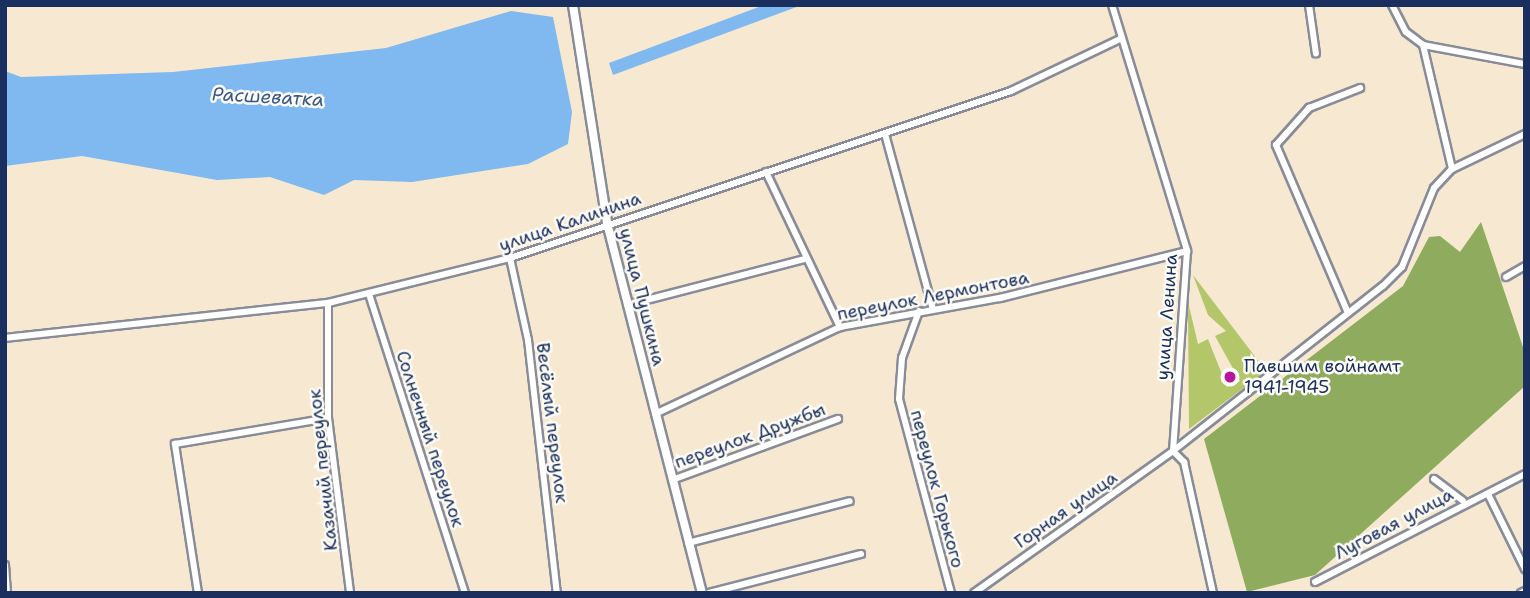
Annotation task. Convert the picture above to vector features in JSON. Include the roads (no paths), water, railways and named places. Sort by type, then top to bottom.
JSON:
[{"type":"main road","name":"улица Пушкина","points":[[573,5],[607,223],[702,593]]},
{"type":"street","name":"улица Ленина","points":[[1112,5],[1187,251],[1173,451]]},
{"type":"street","points":[[1309,5],[1316,54]]},
{"type":"street","points":[[1392,5],[1406,32],[1423,45],[1525,64]]},
{"type":"street","name":"улица Калинина","points":[[5,338],[328,303],[510,258],[607,223],[1011,91],[1120,38]]},
{"type":"street","points":[[1423,45],[1452,169],[1525,134]]},
{"type":"street","points":[[1348,313],[1276,145],[1309,108],[1360,88]]},
{"type":"street","points":[[885,134],[933,309]]},
{"type":"street","name":"Горная улица","points":[[974,593],[1173,451],[1402,267],[1434,188],[1452,169]]},
{"type":"street","points":[[766,172],[805,259],[840,327]]},
{"type":"street","name":"переулок Лермонтова","points":[[655,414],[840,327],[933,309],[1187,251]]},
{"type":"street","name":"Весёлый переулок","points":[[510,258],[528,340],[556,593]]},
{"type":"street","points":[[627,305],[805,259]]},
{"type":"street","points":[[1506,277],[1525,266]]},
{"type":"street","name":"Солнечный переулок","points":[[369,294],[465,593]]},
{"type":"street","name":"Казачий переулок","points":[[328,303],[327,418],[350,593]]},
{"type":"street","name":"переулок Горького","points":[[919,311],[902,358],[899,399],[951,593]]},
{"type":"street","points":[[198,593],[174,444],[327,418]]},
{"type":"street","name":"переулок Дружбы","points":[[672,480],[838,419]]},
{"type":"street","points":[[1173,451],[1184,462],[1213,593]]},
{"type":"street","name":"Луговая улица","points":[[1315,582],[1463,501],[1488,494],[1525,474]]},
{"type":"street","points":[[1434,479],[1463,501]]},
{"type":"street","points":[[1488,494],[1525,569]]},
{"type":"street","points":[[688,543],[850,500]]},
{"type":"street","points":[[709,593],[861,554]]},
{"type":"street","points":[[5,565],[7,593]]},
{"type":"water","points":[[764,5],[802,5],[613,75],[609,63]]},
{"type":"water","name":"Расшеватка","points":[[511,11],[553,17],[572,112],[568,144],[528,164],[412,182],[354,180],[324,195],[270,177],[217,180],[82,156],[5,166],[5,71],[21,77],[173,72],[386,48]]},
{"type":"place","name":"Павшим войнамт 1941-1945","points":[[1230,377]]}]
